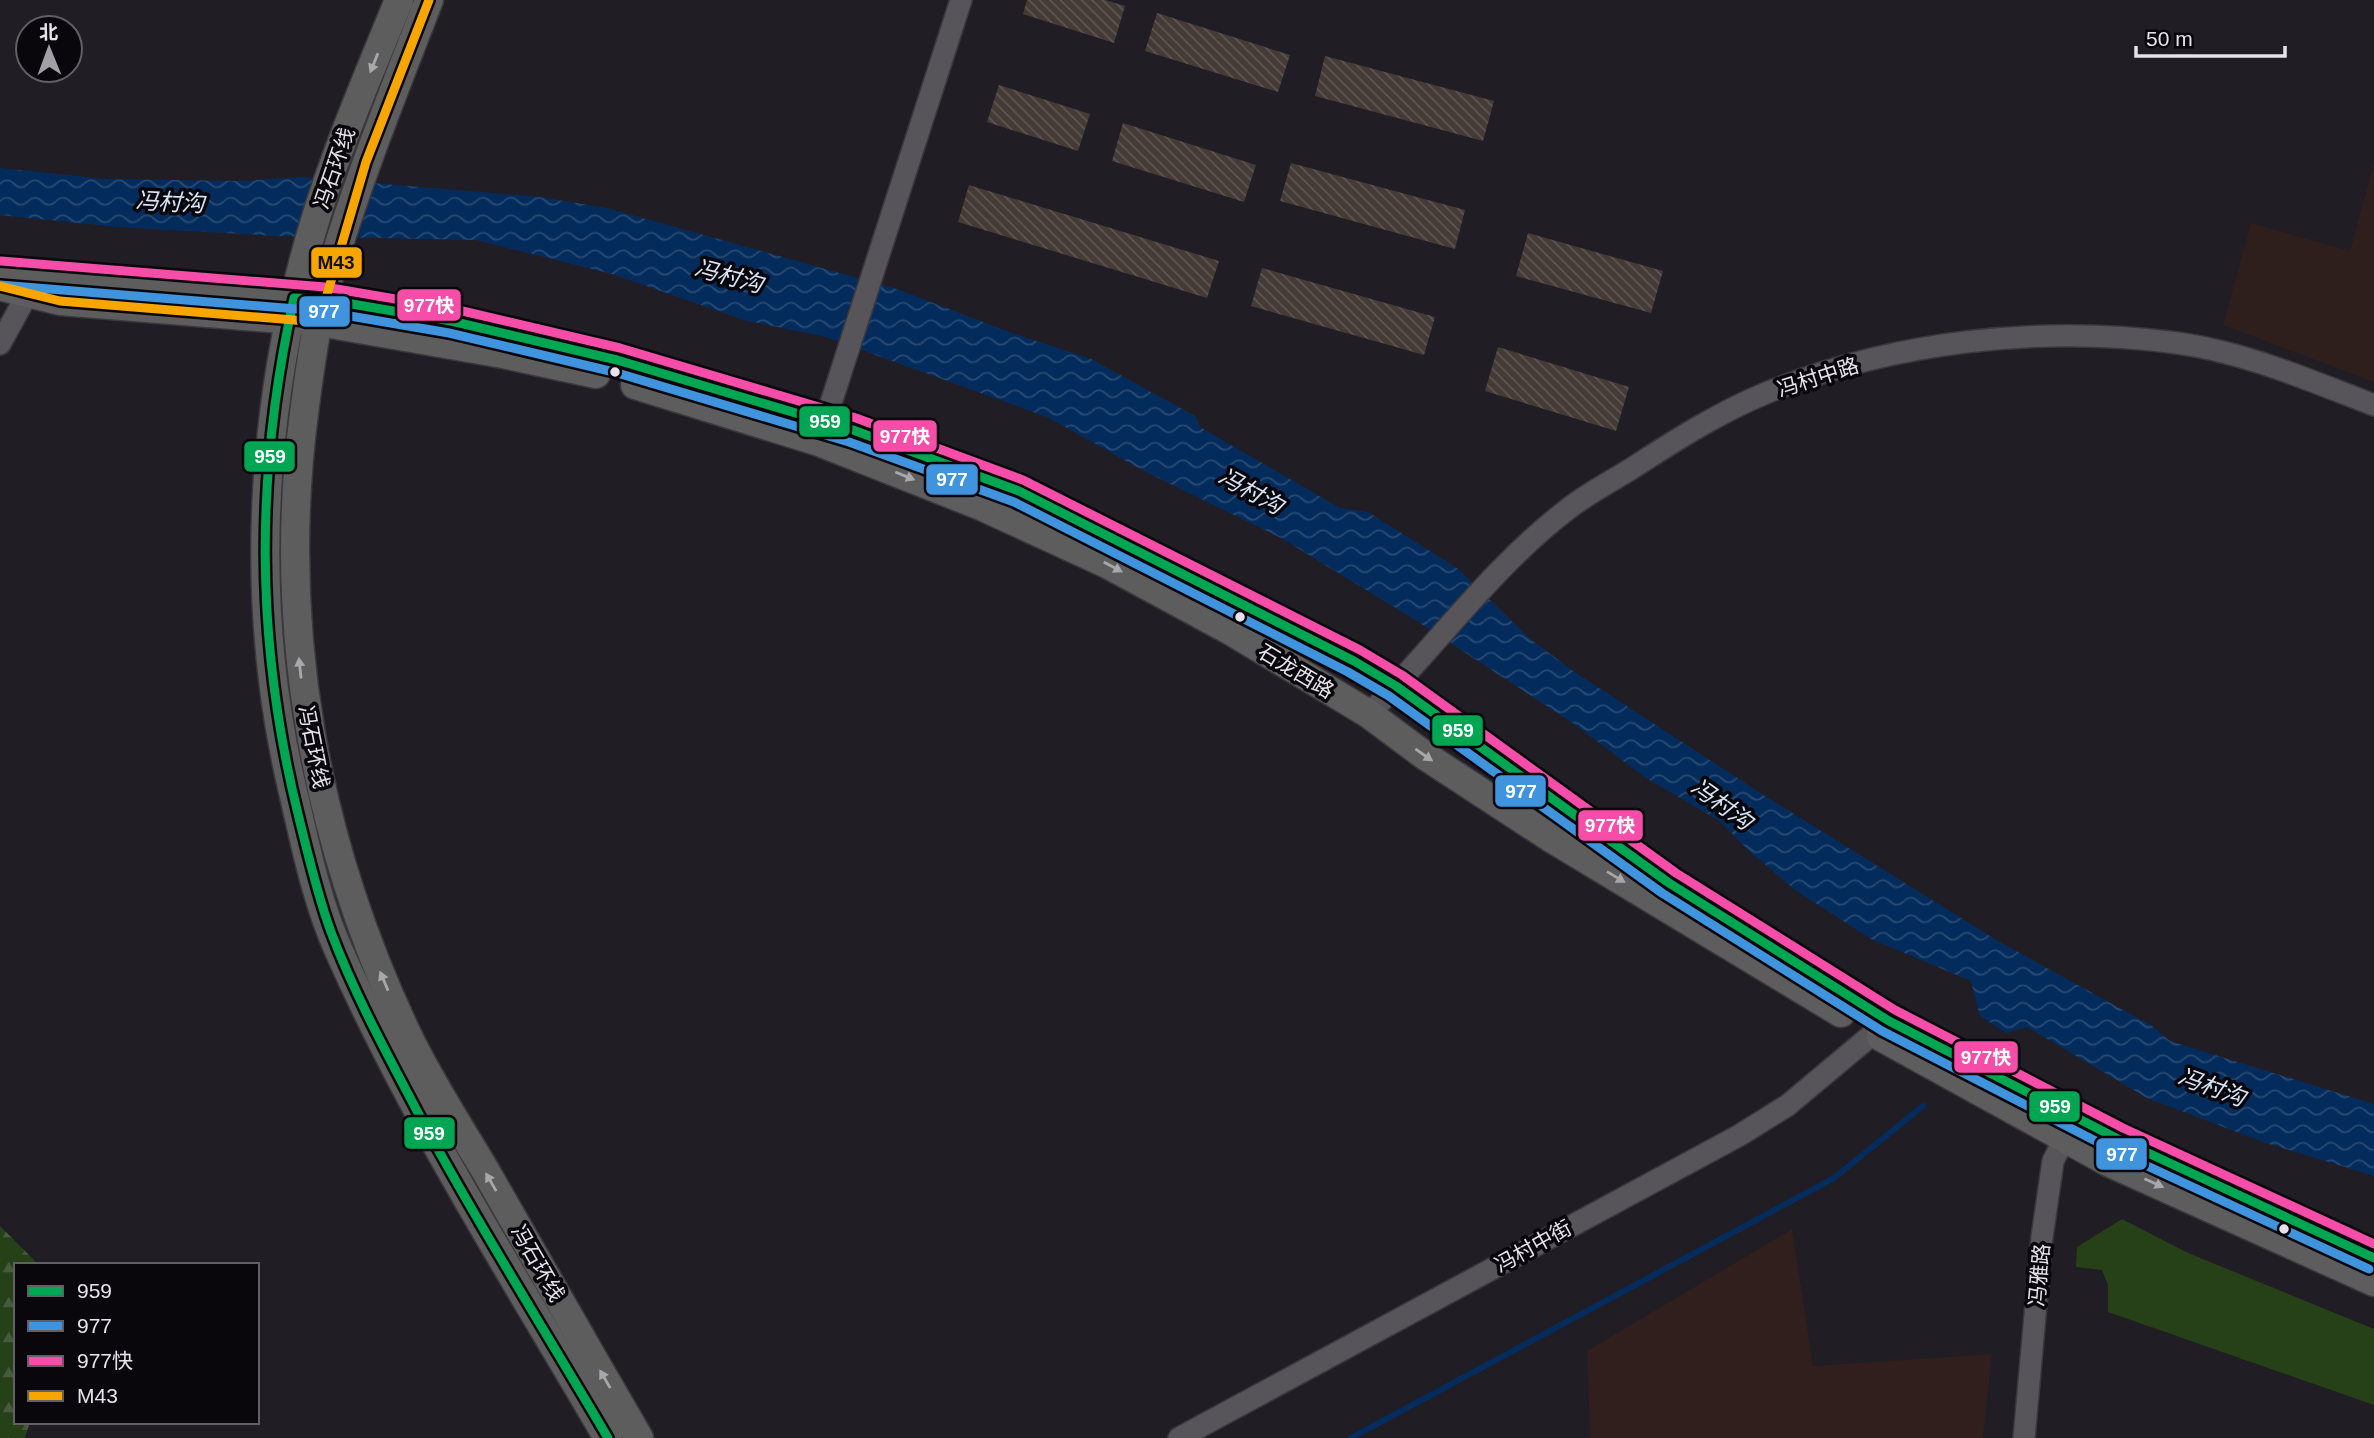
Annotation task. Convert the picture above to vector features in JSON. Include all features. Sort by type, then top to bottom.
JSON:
[{"type":"main road","name":"冯石环线","points":[[399,0],[335,159],[292,309],[268,489],[265,605],[277,725],[314,876],[339,950],[402,1079],[607,1438]]},
{"type":"main road","name":"冯石环线","points":[[429,0],[366,162],[321,311],[300,443],[294,571],[296,625],[309,733],[338,852],[374,958],[408,1038],[639,1438]]},
{"type":"main road","name":"石龙西路","points":[[0,273],[292,309]]},
{"type":"main road","name":"石龙西路","points":[[0,286],[60,301],[321,311],[609,377],[822,431],[1019,491],[1330,649],[1396,686],[1681,891],[1889,1021],[2069,1128],[2374,1258]]},
{"type":"main road","name":"石龙西路","points":[[822,431],[1107,564],[1231,631],[1368,714],[1424,755],[1551,838],[1874,1033],[2374,1282]]},
{"type":"street","points":[[822,431],[961,0]]},
{"type":"street","points":[[0,344],[28,293]]},
{"type":"street","name":"冯村中路","points":[[1368,714],[1433,647],[1489,580],[1568,509],[1682,436],[1765,394],[1833,370],[1913,349],[1964,342],[2055,337],[2179,344],[2232,355],[2374,405]]},
{"type":"street","name":"冯村中街","points":[[1180,1438],[1213,1431],[1740,1135],[1788,1105],[1874,1033]]},
{"type":"street","name":"冯雅路","points":[[2024,1438],[2042,1237],[2053,1161],[2069,1128]]},
{"type":"shaded area","points":[[2374,164],[2374,382],[2223,325],[2251,223],[2350,251]]},
{"type":"shaded area","points":[[1792,1229],[1813,1366],[1992,1354],[1983,1438],[1590,1438],[1587,1351]]},
{"type":"green space","points":[[2122,1219],[2188,1253],[2374,1329],[2374,1405],[2108,1312],[2108,1285],[2102,1270],[2076,1267],[2077,1247]]},
{"type":"green space","points":[[0,1226],[37,1263],[14,1263],[14,1424],[29,1424],[25,1438],[0,1438]]},
{"type":"water","name":"冯村沟","points":[[0,168],[105,179],[244,181],[301,177],[540,197],[607,208],[897,289],[1009,332],[1091,359],[1195,416],[1200,427],[1340,508],[1368,512],[1457,568],[1529,638],[1573,671],[1762,794],[1998,941],[2152,1026],[2170,1041],[2374,1104],[2374,1176],[2266,1143],[2147,1098],[2027,1027],[2006,1033],[1980,1016],[1971,981],[1871,939],[1795,890],[1749,851],[1721,822],[1643,776],[1574,724],[1417,621],[1281,538],[1144,471],[1047,417],[823,336],[747,321],[612,274],[476,240],[277,236],[117,227],[0,215]]},
{"type":"building","points":[[1027,0],[1105,0],[1125,6],[1114,43],[1023,14]]},
{"type":"building","points":[[1157,13],[1290,55],[1278,92],[1145,51]]},
{"type":"building","points":[[1325,56],[1494,101],[1483,141],[1315,96]]},
{"type":"building","points":[[999,85],[1090,114],[1078,151],[987,122]]},
{"type":"building","points":[[1123,123],[1256,165],[1244,202],[1112,161]]},
{"type":"building","points":[[1291,163],[1465,210],[1455,249],[1280,201]]},
{"type":"building","points":[[969,185],[1219,261],[1207,298],[958,222]]},
{"type":"building","points":[[1528,233],[1663,271],[1651,313],[1516,276]]},
{"type":"building","points":[[1262,268],[1435,317],[1424,355],[1251,306]]},
{"type":"building","points":[[1498,347],[1629,387],[1616,431],[1485,391]]},
{"type":"waterway","points":[[1351,1438],[1834,1178],[1923,1106]]},
{"type":"transit line","name":"M43","points":[[0,286],[60,301],[319,322],[366,162],[429,0]]},
{"type":"transit line","name":"977快","points":[[1,261],[325,287],[454,309],[620,348],[856,418],[1023,480],[1360,650],[1402,675],[1676,873],[1895,1010],[2123,1128],[2374,1244]]},
{"type":"transit line","name":"977","points":[[0,285],[321,311],[449,333],[614,372],[849,442],[1014,502],[1348,672],[1389,696],[1662,893],[1882,1031],[2113,1150],[2369,1269]]},
{"type":"transit line","name":"959","points":[[608,1438],[486,1234],[416,1109],[350,977],[317,889],[284,749],[274,685],[265,556],[272,428],[294,298],[323,299],[451,321],[617,360],[853,430],[1019,491],[1354,661],[1396,686],[1669,883],[1889,1021],[2118,1139],[2374,1258]]}]
